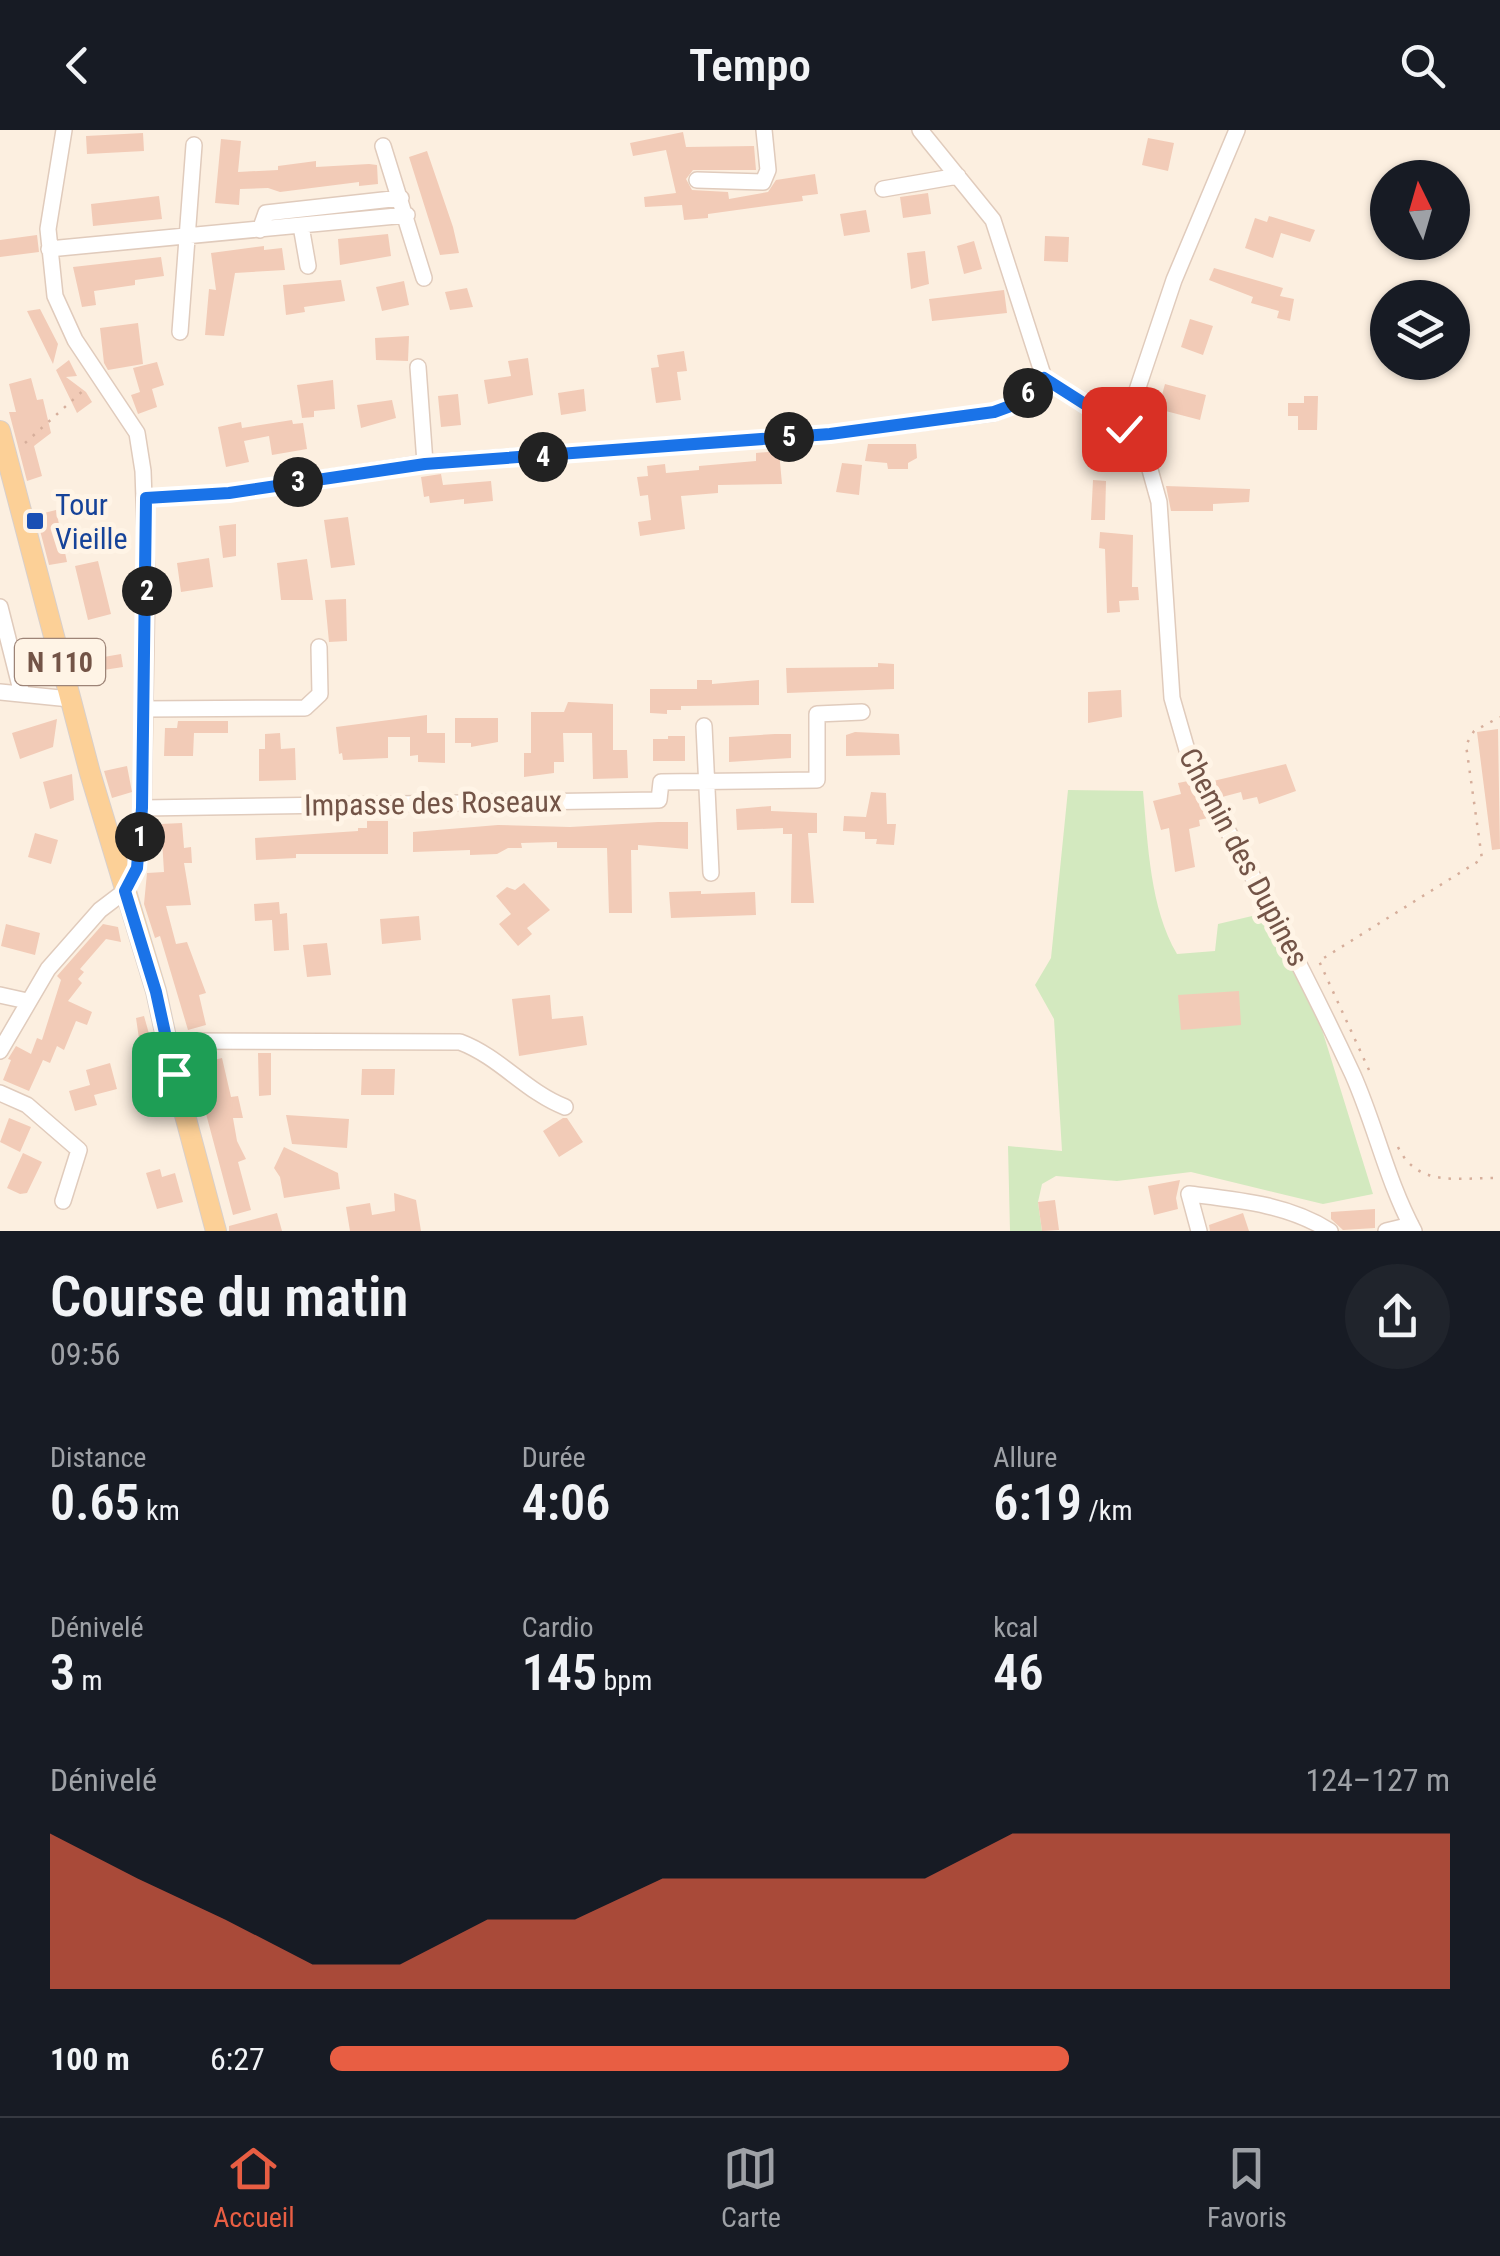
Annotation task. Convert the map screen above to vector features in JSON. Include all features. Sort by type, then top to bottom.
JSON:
[{"type":"main road","name":"N 110","points":[[0,431],[6,467],[70,699],[156,992],[216,1231]]},
{"type":"street","points":[[0,1052],[48,969],[87,925],[125,891],[137,868],[142,808],[146,498],[137,433],[75,340],[55,296],[48,229],[64,130]]},
{"type":"street","points":[[696,180],[762,182],[768,170],[764,130]]},
{"type":"street","points":[[146,498],[229,493],[425,464],[830,434],[994,412],[1016,404],[1044,378],[993,220],[920,130]]},
{"type":"street","points":[[1124,429],[1174,280],[1237,130]]},
{"type":"street","points":[[180,332],[194,146]]},
{"type":"street","points":[[383,146],[424,278]]},
{"type":"street","points":[[884,189],[958,176]]},
{"type":"street","points":[[260,230],[266,213],[401,198]]},
{"type":"street","points":[[48,249],[407,215]]},
{"type":"street","points":[[301,226],[308,266]]},
{"type":"street","points":[[418,367],[425,464]]},
{"type":"street","name":"Chemin des Dupines","points":[[1044,378],[1124,429],[1147,459],[1155,478],[1172,698],[1191,764],[1316,993],[1356,1083],[1396,1197],[1413,1228]]},
{"type":"street","points":[[0,607],[22,694]]},
{"type":"street","points":[[144,709],[305,708],[320,694],[320,647]]},
{"type":"street","points":[[0,692],[70,699]]},
{"type":"street","name":"Impasse des Roseaux","points":[[142,808],[660,800],[661,782],[817,780],[817,714],[862,712]]},
{"type":"street","points":[[704,726],[711,874]]},
{"type":"street","points":[[0,995],[27,1002]]},
{"type":"street","points":[[166,1042],[460,1042],[480,1049],[546,1100],[565,1108]]},
{"type":"street","points":[[0,1093],[27,1105],[79,1150],[63,1201]]},
{"type":"street","points":[[1199,1231],[1189,1194],[1285,1210],[1330,1231]]},
{"type":"street","points":[[1386,1231],[1413,1228]]},
{"type":"path","points":[[6,467],[84,390],[101,381]]},
{"type":"path","points":[[1372,1080],[1320,961],[1482,859],[1466,745],[1474,731],[1500,716]]},
{"type":"path","points":[[1394,1138],[1408,1167],[1418,1172],[1440,1178],[1500,1178]]},
{"type":"green space","points":[[1068,790],[1143,791],[1156,896],[1177,954],[1215,951],[1218,924],[1265,913],[1315,1007],[1373,1194],[1323,1204],[1191,1172],[1117,1181],[1056,1176],[1042,1184],[1038,1202],[1042,1231],[1010,1231],[1008,1146],[1062,1151],[1054,1019],[1035,985],[1051,958]]},
{"type":"building","points":[[683,132],[686,147],[754,146],[756,170],[693,170],[686,179],[692,190],[728,192],[729,199],[768,192],[776,180],[815,174],[818,194],[802,196],[803,201],[684,220],[682,205],[645,207],[644,197],[676,193],[666,150],[633,156],[630,143]]},
{"type":"building","points":[[143,133],[144,151],[87,154],[86,136]]},
{"type":"building","points":[[1148,138],[1174,143],[1168,171],[1142,165]]},
{"type":"building","points":[[221,139],[241,141],[238,172],[278,170],[278,166],[316,161],[316,167],[369,164],[377,165],[378,184],[359,186],[359,182],[280,192],[268,188],[240,189],[239,205],[215,203]]},
{"type":"building","points":[[427,151],[459,253],[440,255],[409,157]]},
{"type":"building","points":[[928,193],[931,214],[903,218],[900,197]]},
{"type":"building","points":[[159,196],[162,219],[93,226],[91,204]]},
{"type":"building","points":[[866,210],[870,232],[844,236],[840,214]]},
{"type":"building","points":[[1269,216],[1315,230],[1310,242],[1281,233],[1273,258],[1245,248],[1255,218],[1267,222]]},
{"type":"building","points":[[388,234],[391,256],[340,265],[338,239]]},
{"type":"building","points":[[37,235],[39,252],[0,257],[0,240]]},
{"type":"building","points":[[1045,236],[1069,237],[1068,262],[1044,261]]},
{"type":"building","points":[[974,241],[982,269],[964,274],[957,246]]},
{"type":"building","points":[[264,246],[264,250],[282,248],[285,270],[235,273],[224,336],[205,335],[209,289],[216,290],[211,253]]},
{"type":"building","points":[[925,251],[929,284],[911,289],[907,253]]},
{"type":"building","points":[[161,257],[164,276],[94,291],[96,305],[82,307],[73,267]]},
{"type":"building","points":[[1214,268],[1283,288],[1280,296],[1294,299],[1290,321],[1277,318],[1279,311],[1251,303],[1253,297],[1209,280]]},
{"type":"building","points":[[341,280],[345,301],[304,307],[305,312],[286,315],[283,285]]},
{"type":"building","points":[[404,281],[409,305],[382,311],[376,287]]},
{"type":"building","points":[[467,288],[473,307],[450,310],[445,292]]},
{"type":"building","points":[[1004,290],[1007,313],[932,321],[929,299]]},
{"type":"building","points":[[40,309],[58,344],[53,364],[27,311]]},
{"type":"building","points":[[1190,319],[1213,326],[1203,355],[1181,347]]},
{"type":"building","points":[[138,323],[143,364],[108,370],[100,328]]},
{"type":"building","points":[[409,336],[408,361],[376,360],[375,338]]},
{"type":"building","points":[[684,351],[687,371],[677,372],[681,400],[656,403],[651,368],[659,367],[657,355]]},
{"type":"building","points":[[528,358],[533,395],[488,404],[484,380],[511,376],[508,361]]},
{"type":"building","points":[[69,360],[77,376],[66,377],[86,392],[92,402],[77,413],[56,370]]},
{"type":"building","points":[[157,362],[164,385],[152,389],[157,407],[138,414],[131,395],[140,392],[133,368]]},
{"type":"building","points":[[31,378],[37,400],[43,399],[51,433],[34,446],[42,476],[27,481],[9,412],[16,412],[9,384]]},
{"type":"building","points":[[333,380],[335,409],[314,411],[314,417],[302,418],[297,385]]},
{"type":"building","points":[[1165,384],[1206,395],[1200,420],[1158,409]]},
{"type":"building","points":[[584,389],[586,411],[561,415],[558,393]]},
{"type":"building","points":[[458,394],[461,425],[441,427],[438,396]]},
{"type":"building","points":[[1304,396],[1318,396],[1317,430],[1298,430],[1298,416],[1288,416],[1288,403],[1304,403]]},
{"type":"building","points":[[392,400],[396,418],[361,428],[357,405]]},
{"type":"building","points":[[292,420],[293,424],[303,423],[307,449],[272,455],[269,436],[244,441],[249,462],[226,467],[218,427],[241,422],[242,428]]},
{"type":"building","points":[[868,444],[916,444],[917,458],[908,463],[908,469],[888,469],[887,463],[865,461]]},
{"type":"building","points":[[779,451],[782,484],[718,485],[718,493],[681,496],[685,529],[640,536],[638,522],[651,520],[648,495],[640,496],[637,477],[648,476],[647,466],[665,464],[666,473],[699,470],[699,466],[756,461],[756,453]]},
{"type":"building","points":[[842,463],[862,465],[859,495],[836,492]]},
{"type":"building","points":[[441,474],[443,485],[491,481],[493,501],[430,503],[429,496],[424,497],[421,477]]},
{"type":"building","points":[[1093,480],[1106,481],[1105,520],[1091,520]]},
{"type":"building","points":[[1166,486],[1250,489],[1249,502],[1213,504],[1213,511],[1171,511]]},
{"type":"building","points":[[56,510],[67,562],[49,565],[36,515]]},
{"type":"building","points":[[348,517],[355,565],[331,568],[324,520]]},
{"type":"building","points":[[236,524],[236,556],[223,558],[219,526]]},
{"type":"building","points":[[1100,532],[1133,535],[1132,587],[1138,587],[1139,600],[1119,601],[1120,612],[1107,613],[1105,549],[1099,548]]},
{"type":"building","points":[[209,558],[213,587],[181,592],[177,563]]},
{"type":"building","points":[[307,559],[313,600],[281,600],[277,563]]},
{"type":"building","points":[[98,561],[111,614],[88,620],[75,566]]},
{"type":"building","points":[[346,599],[347,641],[329,642],[325,600]]},
{"type":"building","points":[[121,654],[123,667],[78,674],[75,662]]},
{"type":"building","points":[[878,663],[894,664],[894,689],[787,693],[786,668],[878,667]]},
{"type":"building","points":[[697,680],[712,680],[712,684],[759,680],[759,705],[681,706],[681,710],[667,710],[667,714],[650,713],[650,689],[697,689]]},
{"type":"building","points":[[1121,690],[1122,717],[1088,723],[1088,692]]},
{"type":"building","points":[[568,702],[613,704],[613,750],[627,750],[628,778],[593,779],[592,733],[563,733],[564,762],[554,762],[554,773],[524,777],[524,753],[531,753],[531,712],[564,712]]},
{"type":"building","points":[[427,715],[427,733],[445,733],[445,763],[418,762],[418,755],[410,756],[410,737],[388,737],[388,758],[343,760],[342,753],[339,754],[336,727]]},
{"type":"building","points":[[455,718],[498,718],[498,742],[471,747],[471,743],[455,743]]},
{"type":"building","points":[[57,719],[53,747],[20,759],[12,733]]},
{"type":"building","points":[[178,721],[228,721],[228,733],[194,733],[193,756],[164,756],[165,728],[177,728]]},
{"type":"building","points":[[1498,729],[1500,849],[1492,850],[1477,732]]},
{"type":"building","points":[[280,733],[281,749],[295,748],[296,780],[259,781],[259,749],[265,749],[265,734]]},
{"type":"building","points":[[791,734],[791,758],[729,762],[729,737]]},
{"type":"building","points":[[899,734],[900,755],[846,756],[846,735]]},
{"type":"building","points":[[685,736],[685,761],[653,761],[653,739]]},
{"type":"building","points":[[1286,764],[1296,791],[1259,804],[1257,797],[1243,800],[1241,792],[1222,797],[1213,781]]},
{"type":"building","points":[[127,766],[132,792],[112,798],[104,771]]},
{"type":"building","points":[[72,774],[74,800],[50,809],[43,782]]},
{"type":"building","points":[[1188,781],[1208,818],[1189,829],[1195,867],[1175,872],[1169,828],[1161,830],[1153,801],[1181,794],[1178,783]]},
{"type":"building","points":[[871,792],[886,793],[887,824],[896,824],[894,845],[876,844],[877,839],[865,839],[865,832],[843,831],[844,816],[866,817]]},
{"type":"building","points":[[771,806],[771,811],[817,813],[817,833],[808,833],[814,903],[791,903],[792,834],[783,834],[783,828],[737,830],[736,809]]},
{"type":"building","points":[[367,821],[388,821],[388,854],[296,854],[296,858],[256,860],[255,838],[358,831],[367,828]]},
{"type":"building","points":[[688,822],[688,849],[638,845],[638,850],[631,850],[632,913],[609,913],[607,848],[557,848],[557,842],[521,843],[522,848],[508,848],[497,854],[470,855],[470,850],[413,852],[413,832],[498,825],[570,827]]},
{"type":"building","points":[[182,823],[184,848],[191,847],[192,863],[184,863],[191,905],[166,906],[176,944],[187,942],[206,993],[199,995],[206,1025],[188,1030],[160,936],[155,938],[144,904],[147,873],[164,872],[161,824]]},
{"type":"building","points":[[35,833],[58,840],[51,864],[28,857]]},
{"type":"building","points":[[524,883],[550,910],[527,928],[532,934],[518,946],[499,924],[511,914],[496,896],[507,887],[515,890]]},
{"type":"building","points":[[669,892],[755,892],[756,915],[671,918]]},
{"type":"building","points":[[279,902],[280,914],[287,913],[289,950],[274,951],[272,920],[255,921],[254,904]]},
{"type":"building","points":[[419,916],[421,940],[382,944],[380,919]]},
{"type":"building","points":[[6,924],[40,933],[35,955],[1,946]]},
{"type":"building","points":[[103,924],[118,927],[121,942],[106,939],[80,969],[84,972],[78,979],[82,983],[68,1001],[92,1012],[87,1025],[76,1021],[64,1050],[57,1046],[50,1063],[43,1060],[29,1091],[3,1080],[16,1046],[31,1054],[37,1038],[42,1040],[61,980],[57,976]]},
{"type":"building","points":[[327,943],[331,975],[307,977],[303,945]]},
{"type":"building","points":[[1239,991],[1241,1025],[1181,1030],[1178,995]]},
{"type":"building","points":[[550,995],[552,1019],[583,1016],[587,1045],[519,1056],[512,999]]},
{"type":"building","points":[[144,1016],[157,1062],[143,1066],[136,1018]]},
{"type":"building","points":[[258,1053],[271,1053],[271,1095],[259,1096]]},
{"type":"building","points":[[222,1058],[231,1097],[238,1096],[243,1118],[233,1118],[237,1141],[246,1159],[238,1162],[251,1210],[233,1215],[193,1065]]},
{"type":"building","points":[[110,1063],[117,1089],[94,1095],[97,1105],[75,1111],[69,1091],[90,1085],[86,1070]]},
{"type":"building","points":[[362,1069],[395,1069],[394,1095],[361,1095]]},
{"type":"building","points":[[286,1115],[349,1119],[347,1148],[292,1144]]},
{"type":"building","points":[[9,1118],[31,1127],[20,1152],[0,1142]]},
{"type":"building","points":[[567,1118],[583,1142],[559,1157],[543,1131]]},
{"type":"building","points":[[284,1147],[338,1173],[340,1189],[284,1198],[274,1168]]},
{"type":"building","points":[[23,1153],[42,1162],[27,1193],[20,1194],[7,1188]]},
{"type":"building","points":[[160,1169],[162,1177],[175,1173],[183,1202],[157,1209],[146,1173]]},
{"type":"building","points":[[1180,1180],[1178,1209],[1154,1215],[1148,1186]]},
{"type":"building","points":[[394,1193],[416,1200],[421,1231],[350,1231],[346,1207],[370,1203],[372,1215],[395,1211]]},
{"type":"building","points":[[1055,1200],[1059,1230],[1042,1231],[1038,1202]]},
{"type":"building","points":[[1375,1209],[1375,1228],[1343,1230],[1331,1219],[1331,1212]]},
{"type":"building","points":[[277,1213],[282,1231],[229,1231],[229,1226]]},
{"type":"building","points":[[1243,1213],[1249,1231],[1210,1231],[1209,1225]]},
{"type":"place","name":"Tour Vieille","points":[[35,521]]},
{"type":"route","points":[[174,1074],[156,992],[125,891],[137,868],[142,808],[146,498],[229,493],[425,464],[830,434],[994,412],[1016,404],[1044,378],[1124,429]]}]
